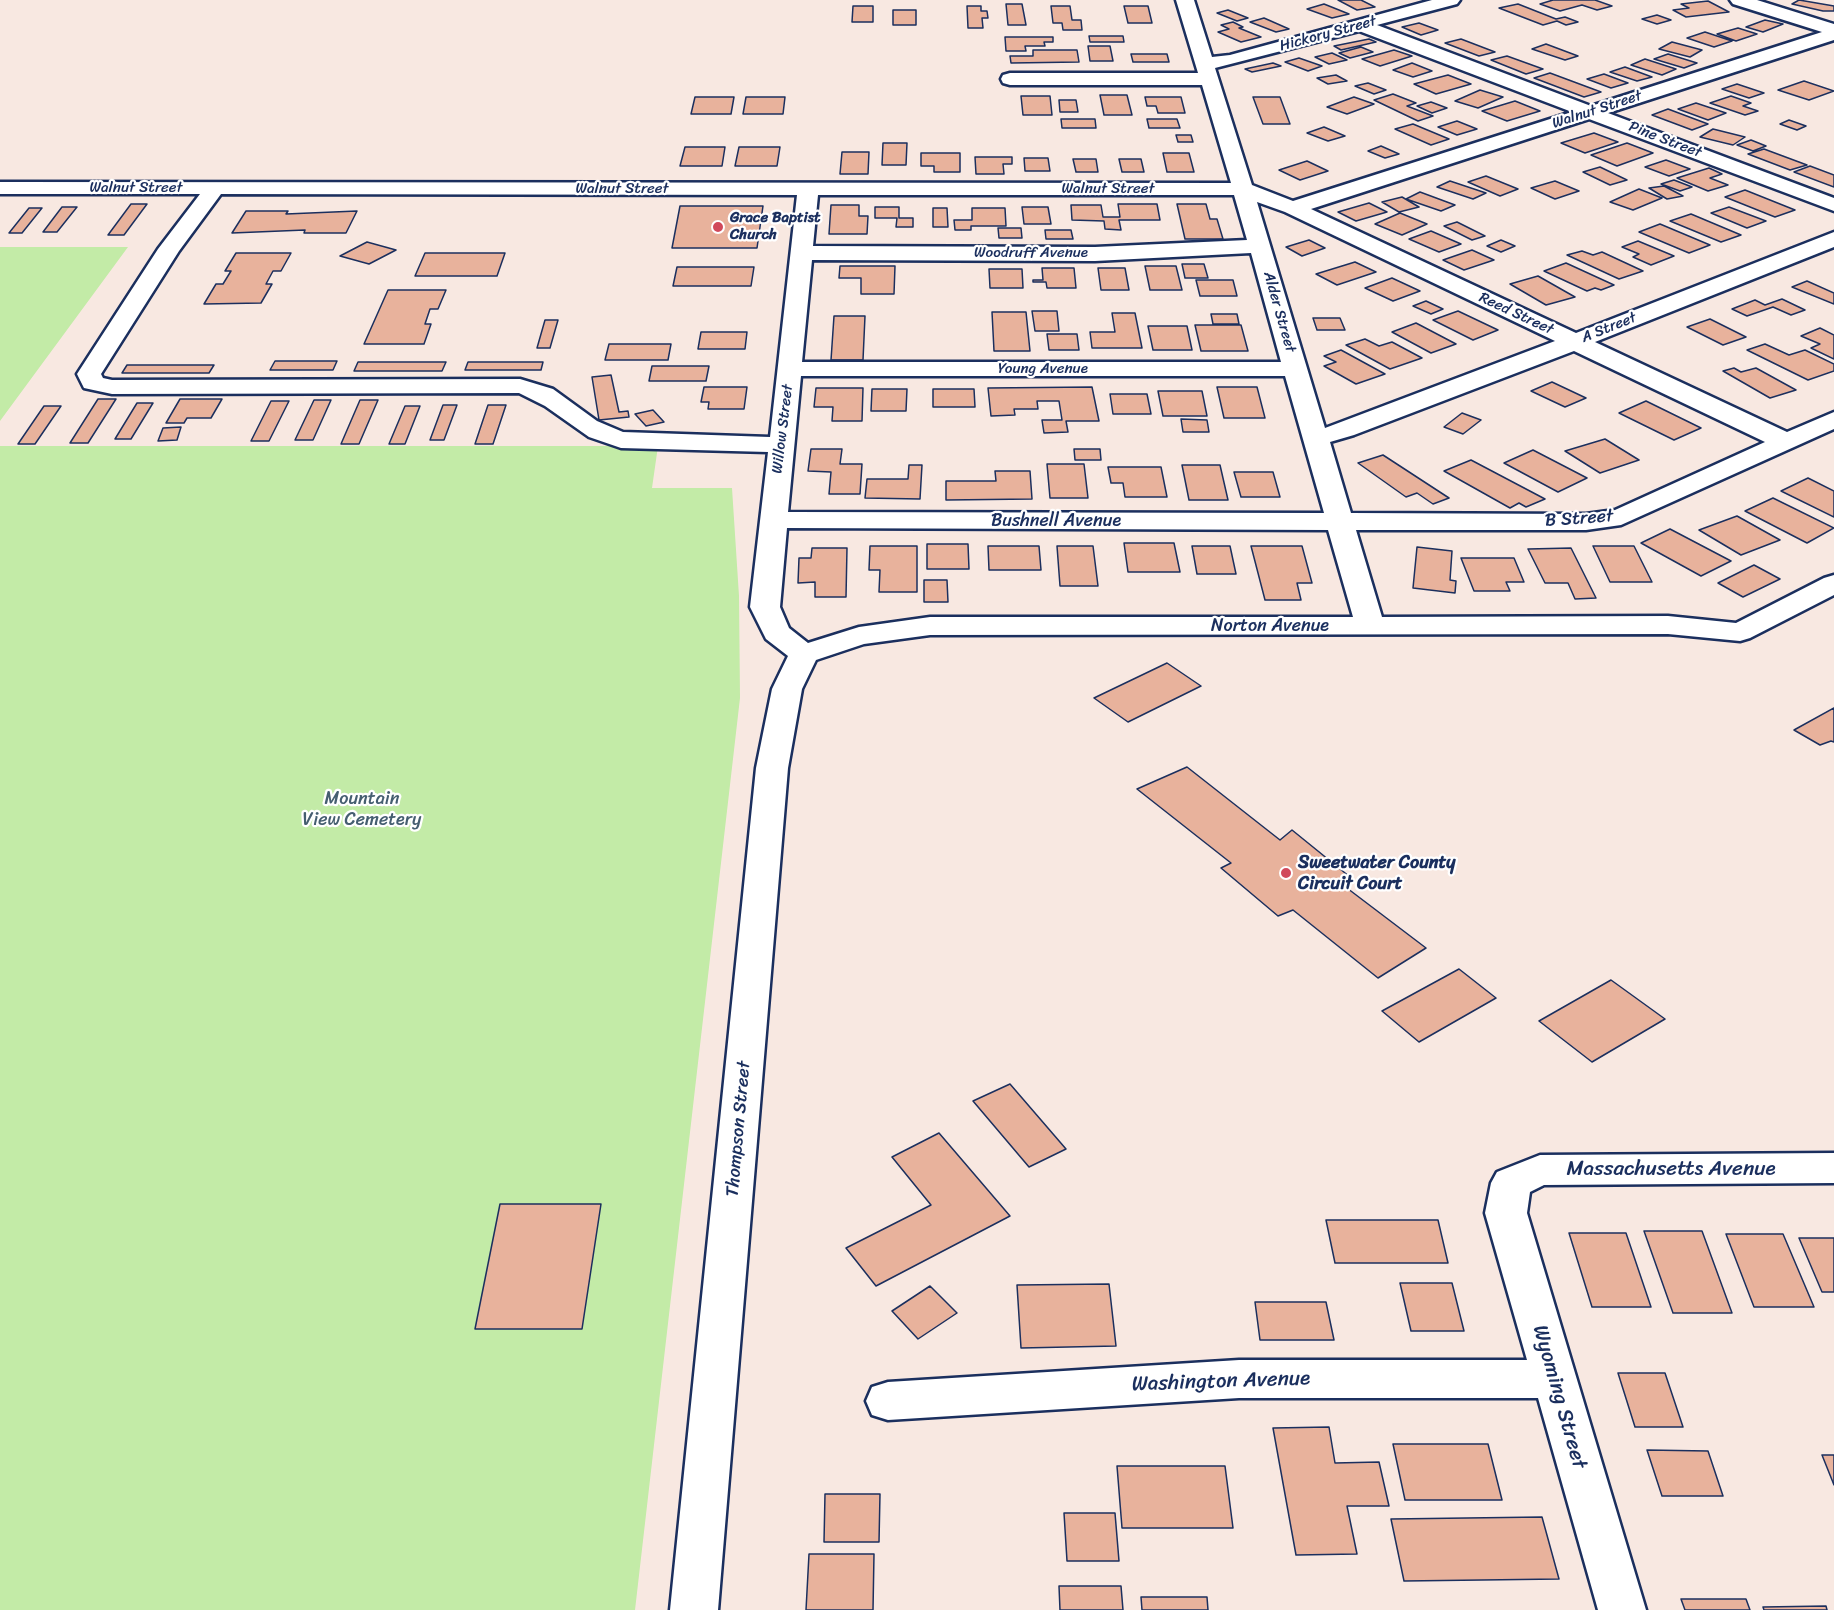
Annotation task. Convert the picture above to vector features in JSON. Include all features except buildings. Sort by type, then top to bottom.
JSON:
[{"type":"street","name":"Alder Street","points":[[1185,0],[1260,246],[1370,625]]},
{"type":"street","name":"Hickory Street","points":[[1010,79],[1206,72],[1231,60],[1451,0]]},
{"type":"street","points":[[1739,0],[1834,32]]},
{"type":"street","name":"Pine Street","points":[[1360,25],[1834,205]]},
{"type":"street","name":"Walnut Street","points":[[1292,208],[1834,32]]},
{"type":"street","points":[[216,187],[169,249],[95,364],[89,374],[93,383],[112,387],[520,386],[549,396],[597,432],[621,440],[781,445]]},
{"type":"street","name":"Walnut Street","points":[[0,188],[1243,189]]},
{"type":"street","name":"Willow Street","points":[[804,654],[776,633],[765,607],[808,189]]},
{"type":"street","name":"Reed Street","points":[[1243,189],[1292,208],[1786,442]]},
{"type":"street","name":"A Street","points":[[1316,438],[1344,430],[1575,342],[1834,239]]},
{"type":"street","name":"Woodruff Avenue","points":[[802,253],[1095,254],[1260,246]]},
{"type":"street","name":"Young Avenue","points":[[790,369],[1296,369]]},
{"type":"street","name":"B Street","points":[[1340,522],[1586,522],[1621,517],[1834,420]]},
{"type":"street","name":"Bushnell Avenue","points":[[773,520],[1340,522]]},
{"type":"street","name":"Norton Avenue","points":[[804,654],[859,636],[930,626],[1668,625],[1740,632],[1834,584]]},
{"type":"street","name":"Thompson Street","points":[[694,1610],[772,768],[787,689],[804,654]]},
{"type":"street","name":"Massachusetts Avenue","points":[[1510,1183],[1540,1170],[1834,1168]]},
{"type":"street","name":"Wyoming Street","points":[[1510,1183],[1506,1213],[1622,1610]]},
{"type":"street","name":"Washington Avenue","points":[[888,1401],[1239,1379],[1554,1379]]},
{"type":"green space","points":[[0,247],[128,247],[0,421]]},
{"type":"green space","name":"Mountain View Cemetery","points":[[0,446],[658,446],[652,488],[732,488],[739,596],[740,698],[635,1610],[0,1610]]},
{"type":"place","name":"Grace Baptist Church","points":[[718,227]]},
{"type":"place","name":"Sweetwater County Circuit Court","points":[[1286,873]]}]
